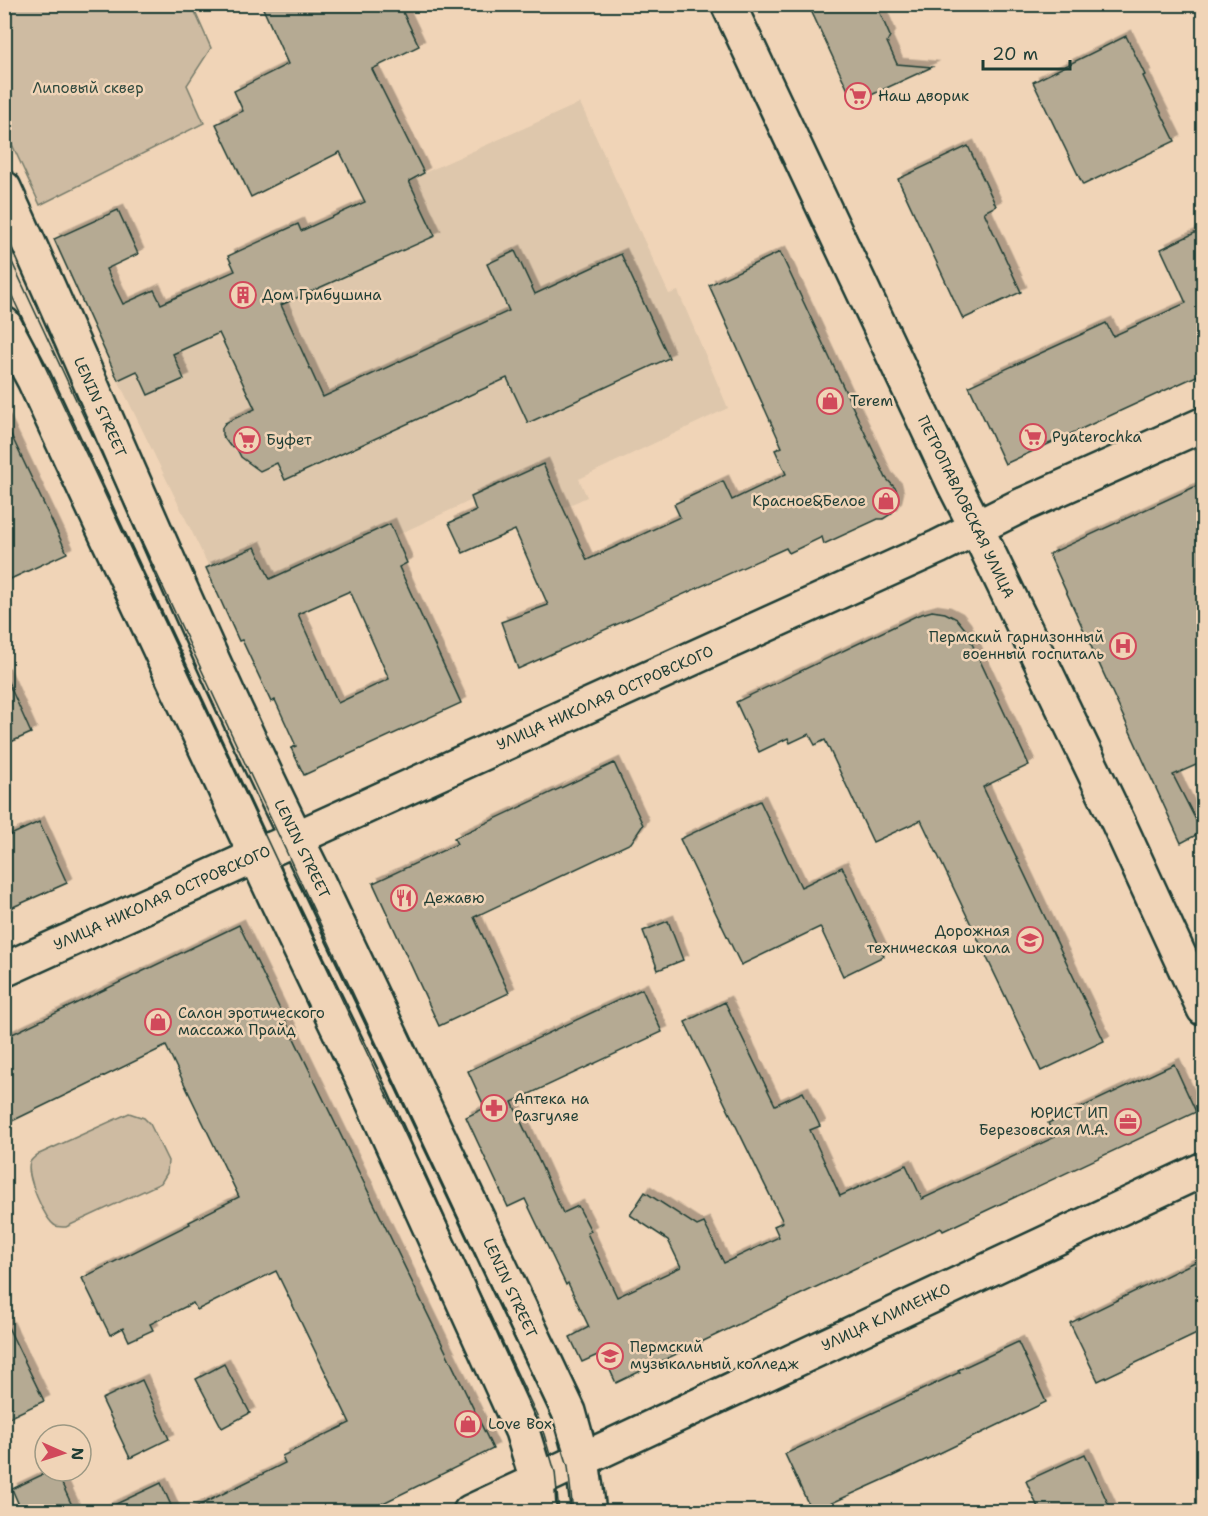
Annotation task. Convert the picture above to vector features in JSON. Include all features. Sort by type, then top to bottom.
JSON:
[{"type":"street","name":"ПЕТРОПАВЛОВСКАЯ УЛИЦА","points":[[728,4],[954,484],[1118,822],[1203,1009]]},
{"type":"street","name":"LENIN STREET","points":[[4,188],[171,569],[363,1080],[522,1431],[538,1496]]},
{"type":"street","name":"LENIN STREET","points":[[4,324],[569,1412],[582,1459],[590,1512]]},
{"type":"street","name":"УЛИЦА НИКОЛАЯ ОСТРОВСКОГО","points":[[4,970],[927,552],[976,527],[1203,424]]},
{"type":"street","name":"УЛИЦА КЛИМЕНКО","points":[[470,1512],[538,1496],[582,1459],[1203,1169]]},
{"type":"shaded area","points":[[580,103],[669,294],[678,291],[728,408],[579,479],[587,497],[563,508],[543,464],[471,497],[472,500],[395,536],[389,524],[270,579],[254,547],[209,567],[118,380],[137,371],[148,395],[184,379],[173,354],[325,285],[328,219]]},
{"type":"green space","name":"Липовый сквер","points":[[5,4],[192,5],[211,48],[187,85],[204,123],[40,205],[5,129]]},
{"type":"green space","points":[[129,1113],[144,1118],[150,1124],[168,1161],[167,1173],[161,1183],[66,1227],[56,1226],[47,1216],[37,1197],[30,1176],[30,1162],[37,1155]]},
{"type":"building","points":[[261,4],[399,4],[419,46],[372,69],[424,173],[409,181],[435,236],[281,305],[323,397],[509,311],[487,264],[515,251],[535,294],[621,254],[669,358],[528,423],[507,378],[285,480],[277,463],[260,471],[241,457],[236,447],[230,446],[222,435],[225,423],[255,409],[219,333],[173,354],[184,379],[148,395],[137,371],[118,380],[54,239],[118,210],[138,254],[106,269],[123,304],[154,290],[161,304],[235,271],[228,256],[298,224],[301,231],[365,202],[340,152],[251,197],[216,124],[243,111],[234,91],[288,64]]},
{"type":"building","points":[[808,4],[876,4],[890,36],[887,42],[897,64],[932,67],[854,103]]},
{"type":"building","points":[[1126,36],[1175,141],[1083,185],[1033,82]]},
{"type":"building","points":[[968,146],[996,206],[984,212],[1021,292],[963,319],[898,179]]},
{"type":"building","points":[[1203,229],[1203,373],[1005,464],[969,386],[1106,323],[1113,336],[1186,303],[1161,249]]},
{"type":"building","points":[[780,252],[886,478],[896,489],[898,498],[896,507],[883,519],[878,519],[824,544],[822,537],[789,553],[786,548],[518,669],[501,622],[548,605],[515,530],[463,553],[449,523],[476,511],[471,497],[543,464],[587,560],[680,517],[674,504],[723,481],[732,500],[786,474],[775,450],[782,447],[709,285]]},
{"type":"building","points":[[4,420],[67,553],[4,582]]},
{"type":"building","points":[[1203,483],[1203,762],[1173,775],[1202,832],[1181,843],[1049,554]]},
{"type":"building","points":[[390,524],[407,563],[399,567],[461,703],[304,775],[291,748],[296,746],[275,700],[271,702],[242,640],[239,641],[206,568],[255,547],[270,579]],"holes":[[[350,591],[389,679],[338,703],[298,614]]]},
{"type":"building","points":[[932,611],[945,613],[957,619],[965,629],[1029,765],[983,787],[1104,1041],[1041,1071],[921,820],[873,842],[825,740],[815,745],[809,734],[790,743],[788,738],[759,752],[736,702],[918,615]]},
{"type":"building","points":[[4,673],[31,733],[4,745]]},
{"type":"building","points":[[614,763],[643,825],[631,843],[474,917],[509,993],[439,1026],[373,883],[457,844],[454,838]]},
{"type":"building","points":[[760,801],[801,887],[842,867],[884,956],[843,976],[820,927],[741,965],[680,839]]},
{"type":"building","points":[[39,822],[67,883],[4,911],[4,838]]},
{"type":"building","points":[[668,921],[683,960],[658,970],[643,931]]},
{"type":"building","points":[[239,925],[493,1449],[365,1512],[186,1512],[285,1463],[282,1456],[350,1423],[276,1271],[197,1310],[193,1303],[150,1324],[153,1330],[129,1341],[123,1328],[110,1335],[82,1278],[239,1197],[166,1046],[4,1125],[4,1038]]},
{"type":"building","points":[[642,989],[662,1032],[512,1102],[563,1213],[578,1206],[591,1231],[587,1233],[617,1297],[681,1267],[668,1240],[630,1215],[645,1192],[697,1226],[704,1223],[724,1263],[779,1237],[774,1226],[783,1222],[685,1022],[725,1002],[775,1105],[803,1092],[820,1126],[810,1130],[840,1196],[906,1165],[922,1199],[1055,1137],[1048,1123],[1174,1064],[1196,1112],[943,1231],[941,1228],[887,1253],[616,1383],[602,1353],[582,1362],[570,1337],[589,1327],[525,1199],[508,1207],[466,1117],[485,1108],[468,1071]]},
{"type":"building","points":[[1203,1258],[1203,1331],[1098,1381],[1070,1323]]},
{"type":"building","points":[[4,1319],[44,1401],[4,1420]]},
{"type":"building","points":[[1018,1342],[1046,1402],[812,1512],[785,1454],[960,1372],[958,1370]]},
{"type":"building","points":[[224,1364],[250,1413],[222,1428],[196,1379]]},
{"type":"building","points":[[142,1380],[169,1439],[130,1458],[102,1399]]},
{"type":"building","points":[[1085,1454],[1112,1512],[1040,1512],[1026,1481]]},
{"type":"building","points":[[33,1479],[33,1483],[62,1483],[75,1512],[22,1512],[12,1489]]},
{"type":"building","points":[[161,1483],[174,1512],[99,1512]]},
{"type":"tram line","points":[[4,245],[553,1419],[568,1466],[573,1512]]},
{"type":"tram line","points":[[4,279],[541,1424],[555,1472],[559,1512]]},
{"type":"place","name":"Наш дворик","points":[[858,96]]},
{"type":"place","name":"Дом Грибушина","points":[[243,295]]},
{"type":"place","name":"Terem","points":[[830,401]]},
{"type":"place","name":"Pyaterochka","points":[[1033,437]]},
{"type":"place","name":"Буфет","points":[[247,440]]},
{"type":"place","name":"Красное&Белое","points":[[886,501]]},
{"type":"place","name":"Пермский гарнизонный военный госпиталь","points":[[1123,646]]},
{"type":"place","name":"Дежавю","points":[[404,898]]},
{"type":"place","name":"Дорожная техническая школа","points":[[1030,940]]},
{"type":"place","name":"Салон эротического массажа Прайд","points":[[158,1022]]},
{"type":"place","name":"Аптека на Разгуляе","points":[[494,1108]]},
{"type":"place","name":"ЮРИСТ ИП Березовская М.А.","points":[[1128,1122]]},
{"type":"place","name":"Пермский музыкальный колледж","points":[[610,1356]]},
{"type":"place","name":"Love Box","points":[[468,1424]]}]
